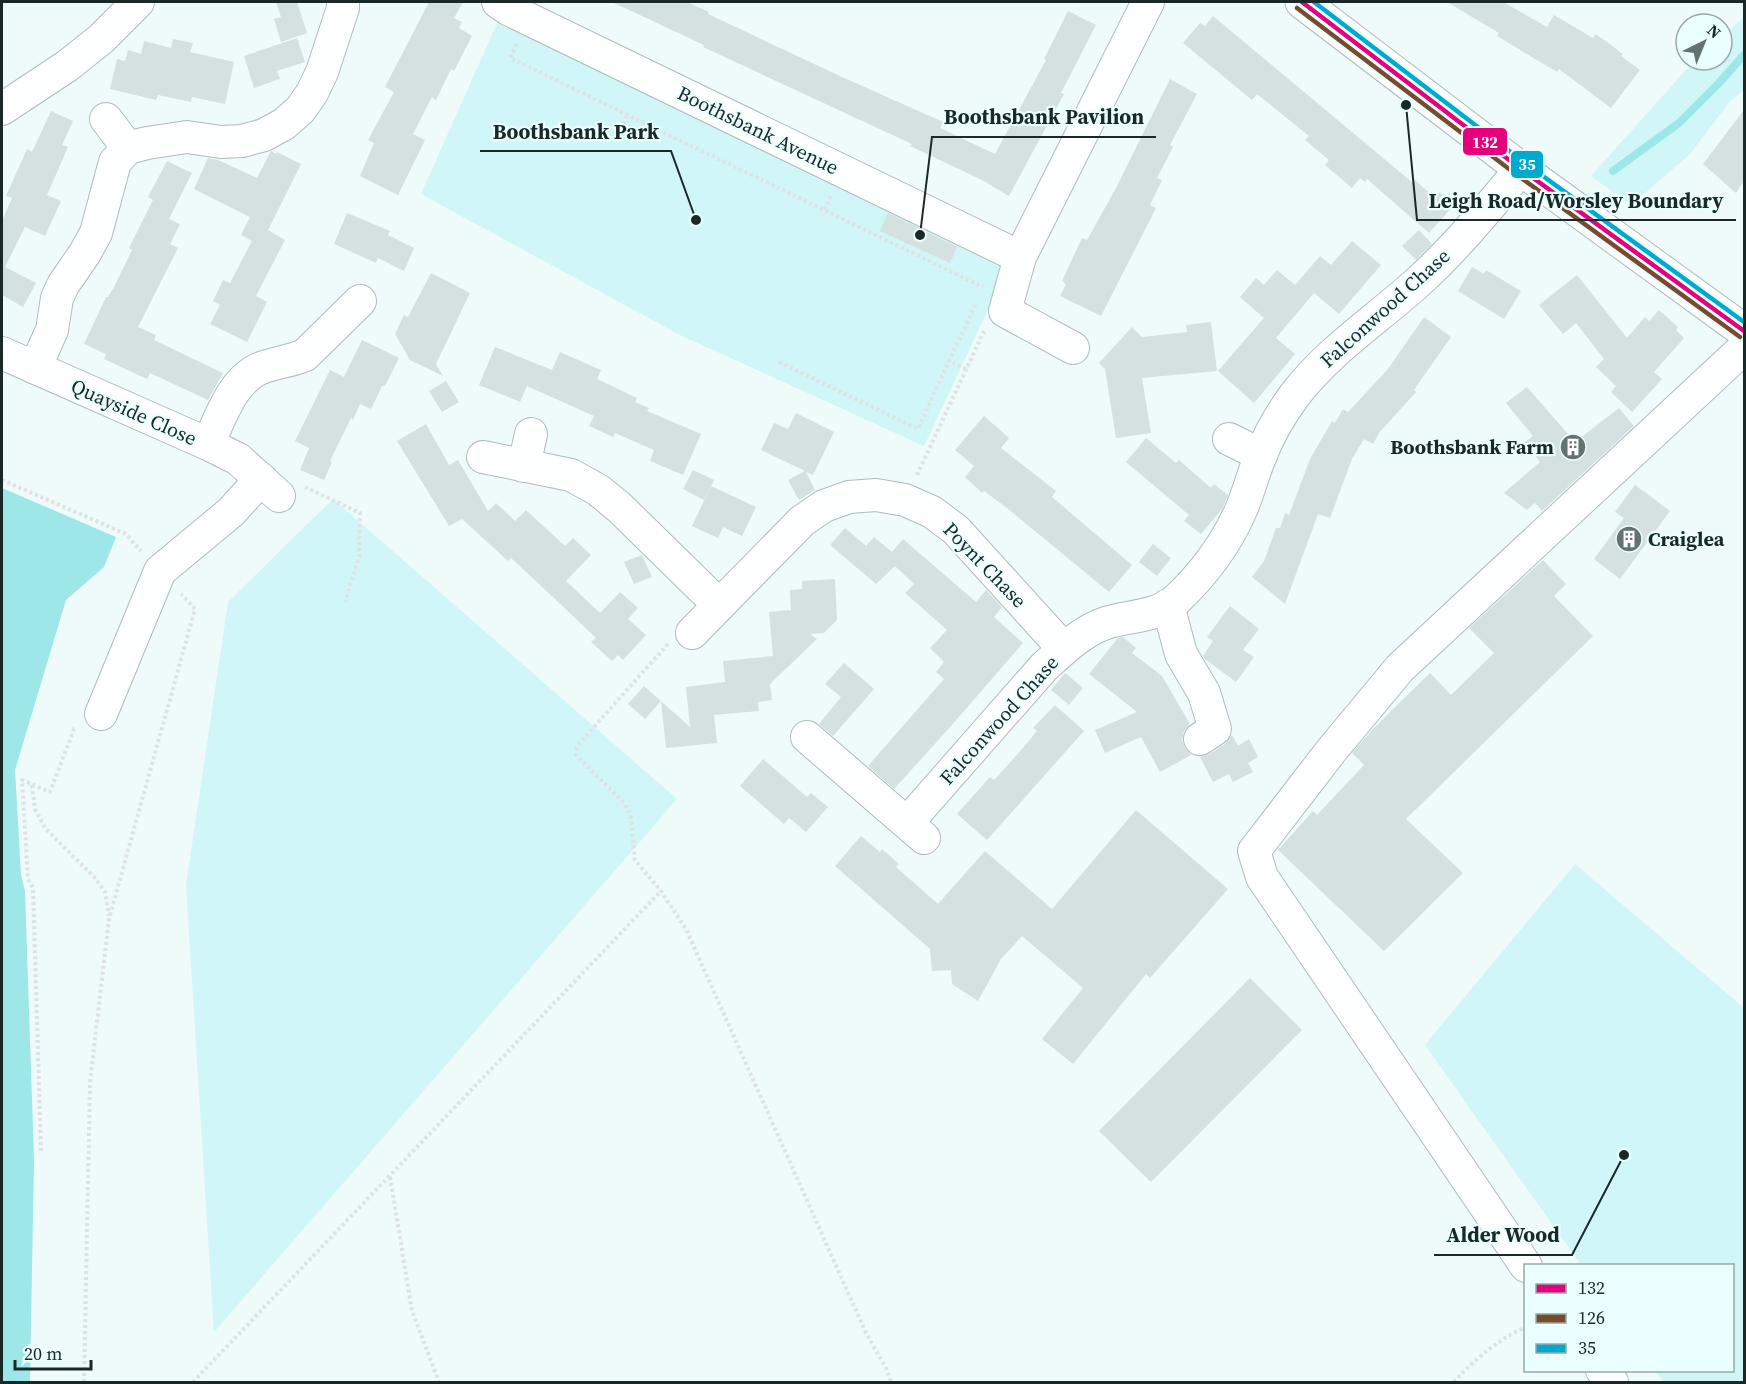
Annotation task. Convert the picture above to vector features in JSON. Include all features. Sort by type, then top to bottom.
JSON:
[{"type":"main road","points":[[1302,2],[1521,169],[1744,331]]},
{"type":"street","points":[[2,109],[67,66],[101,39],[138,2]]},
{"type":"street","points":[[35,368],[52,330],[57,298],[96,233],[115,162],[128,148],[175,137],[221,142],[242,141],[264,135],[284,124],[300,110],[312,93],[322,72],[343,2]]},
{"type":"street","name":"Boothsbank Avenue","points":[[498,2],[529,20],[1020,257]]},
{"type":"street","points":[[1073,348],[1005,311],[1020,257],[1148,2]]},
{"type":"street","points":[[106,119],[128,148]]},
{"type":"street","name":"Falconwood Chase","points":[[807,737],[915,831],[1044,667],[1064,649],[1090,630],[1108,623],[1154,612],[1172,603],[1192,583],[1229,534],[1242,509],[1273,428],[1294,396],[1332,353],[1384,313],[1450,251],[1521,169]]},
{"type":"street","points":[[208,444],[237,386],[249,375],[263,367],[305,356],[326,321],[360,301]]},
{"type":"street","points":[[1526,1264],[1262,877],[1254,851],[1331,751],[1400,668],[1744,348]]},
{"type":"street","name":"Quayside Close","points":[[2,354],[208,444],[238,459],[270,487]]},
{"type":"street","points":[[524,466],[531,434]]},
{"type":"street","points":[[1229,439],[1261,455]]},
{"type":"street","points":[[483,457],[571,476],[598,490],[620,508],[719,605]]},
{"type":"street","points":[[101,714],[160,571],[231,512],[270,487]]},
{"type":"street","name":"Poynt Chase","points":[[692,633],[802,521],[824,506],[849,497],[876,495],[905,500],[932,512],[956,530],[1064,649]]},
{"type":"street","points":[[1168,605],[1181,654],[1204,693],[1215,729],[1200,739]]},
{"type":"path","points":[[529,20],[510,58],[992,291]]},
{"type":"path","points":[[620,129],[627,115]]},
{"type":"path","points":[[779,362],[918,429],[984,288]]},
{"type":"path","points":[[905,500],[986,327]]},
{"type":"path","points":[[949,362],[966,369]]},
{"type":"path","points":[[2,480],[126,534],[195,609],[109,919],[90,1082],[84,1383]]},
{"type":"path","points":[[270,487],[307,486],[360,513],[359,557],[345,602]]},
{"type":"path","points":[[692,633],[675,637],[577,746],[576,755],[625,804],[631,818],[635,860],[661,891],[686,929],[866,1333],[886,1368],[891,1383]]},
{"type":"path","points":[[41,1151],[33,888],[28,879],[21,780],[50,792],[74,729],[101,714]]},
{"type":"path","points":[[32,784],[35,808],[45,828],[96,878],[105,892],[109,919]]},
{"type":"path","points":[[193,1383],[661,891]]},
{"type":"path","points":[[390,1176],[412,1311],[439,1383]]},
{"type":"path","points":[[1454,1383],[1470,1365],[1498,1342],[1524,1328]]},
{"type":"shaded area","points":[[1744,14],[1744,90],[1731,100],[1690,154],[1631,205],[1591,176],[1684,72],[1734,72],[1734,26]]},
{"type":"shaded area","points":[[500,17],[1010,263],[924,446],[678,334],[421,194]]},
{"type":"shaded area","points":[[333,499],[677,799],[214,1332],[186,885],[228,602]]},
{"type":"shaded area","points":[[1575,864],[1744,1008],[1744,1382],[1664,1382],[1656,1372],[1734,1372],[1734,1264],[1580,1264],[1425,1045]]},
{"type":"water","points":[[2,488],[116,537],[104,567],[66,600],[15,770],[21,875],[25,891],[34,1160],[30,1382],[2,1382]]},
{"type":"building","points":[[276,2],[297,2],[307,33],[281,42],[274,19],[281,17]]},
{"type":"building","points":[[429,2],[463,2],[454,18],[462,22],[459,28],[472,36],[454,71],[451,69],[436,100],[432,97],[413,134],[425,140],[398,195],[360,176],[374,143],[368,140],[394,92],[385,87]]},
{"type":"building","points":[[612,2],[687,2],[842,77],[943,122],[940,128],[995,154],[1046,60],[1044,59],[1068,11],[1096,25],[1061,93],[1064,94],[1009,196],[982,180],[910,146],[912,144]]},
{"type":"building","points":[[1447,2],[1503,2],[1547,27],[1554,15],[1593,38],[1596,34],[1640,70],[1611,108],[1559,69],[1557,72],[1497,36],[1499,33]]},
{"type":"building","points":[[1213,16],[1413,183],[1415,180],[1434,197],[1439,192],[1454,205],[1429,233],[1367,179],[1365,182],[1360,178],[1352,188],[1325,165],[1329,160],[1305,140],[1309,136],[1257,94],[1252,100],[1183,43],[1200,23],[1205,26]]},
{"type":"building","points":[[297,38],[305,62],[277,71],[280,79],[254,88],[244,56]]},
{"type":"building","points":[[173,39],[193,43],[190,52],[234,62],[225,104],[192,97],[191,102],[158,95],[156,100],[110,89],[117,59],[125,61],[128,50],[141,54],[144,41],[171,48]]},
{"type":"building","points":[[1170,79],[1197,94],[1170,145],[1173,147],[1157,178],[1162,180],[1150,205],[1156,208],[1101,316],[1060,296],[1066,284],[1062,281],[1082,238],[1087,240],[1116,188]]},
{"type":"building","points":[[1744,110],[1744,181],[1736,193],[1703,164]]},
{"type":"building","points":[[51,111],[73,121],[62,145],[68,147],[47,195],[61,201],[45,236],[25,227],[5,267],[36,283],[23,307],[2,295],[2,221],[12,198],[6,196],[27,149],[32,152]]},
{"type":"building","points":[[271,151],[301,164],[268,230],[285,240],[256,296],[267,302],[247,342],[210,324],[220,305],[213,301],[223,280],[230,283],[252,241],[241,235],[250,217],[194,189],[208,158],[218,160],[257,178]]},
{"type":"building","points":[[167,161],[192,173],[169,219],[180,224],[170,244],[178,248],[138,327],[156,335],[154,340],[223,373],[208,400],[150,373],[147,379],[104,359],[106,354],[84,344],[132,250],[129,248],[153,200],[148,197]]},
{"type":"building","points":[[347,213],[390,231],[388,235],[414,248],[404,271],[378,258],[376,263],[334,244]]},
{"type":"building","points":[[888,213],[957,247],[950,263],[880,231]]},
{"type":"building","points":[[1419,230],[1432,244],[1416,260],[1402,246]]},
{"type":"building","points":[[1352,241],[1381,265],[1339,314],[1314,293],[1276,338],[1295,354],[1254,403],[1218,371],[1264,318],[1240,297],[1256,278],[1264,285],[1277,270],[1295,285],[1320,256],[1331,265]]},
{"type":"building","points":[[1472,267],[1484,274],[1486,270],[1521,291],[1504,319],[1458,291]]},
{"type":"building","points":[[431,273],[470,293],[436,364],[443,376],[410,360],[395,334],[404,315],[408,317]]},
{"type":"building","points":[[1577,275],[1627,338],[1645,317],[1649,321],[1659,310],[1678,327],[1676,330],[1684,338],[1654,372],[1662,379],[1632,412],[1611,392],[1616,386],[1596,367],[1604,359],[1576,323],[1563,334],[1539,305]]},
{"type":"building","points":[[1424,317],[1451,337],[1414,390],[1416,392],[1379,433],[1373,444],[1364,439],[1352,459],[1330,518],[1318,514],[1285,604],[1252,577],[1264,561],[1276,528],[1280,528],[1285,513],[1289,515],[1310,459],[1332,421],[1335,423],[1343,409],[1348,412],[1388,369]]},
{"type":"building","points":[[1211,322],[1217,371],[1142,378],[1151,433],[1116,438],[1105,369],[1099,363],[1132,327],[1142,337],[1187,332],[1186,325]]},
{"type":"building","points":[[362,340],[399,358],[371,409],[360,404],[353,420],[351,418],[330,461],[332,462],[324,480],[300,470],[309,448],[295,441],[330,370],[344,377]]},
{"type":"building","points":[[495,347],[552,370],[560,352],[601,370],[597,379],[637,398],[635,402],[649,408],[647,411],[701,434],[683,475],[650,461],[654,450],[615,433],[613,437],[589,426],[594,416],[527,386],[520,402],[479,385]]},
{"type":"building","points":[[446,381],[459,402],[442,412],[429,391]]},
{"type":"building","points":[[1527,387],[1575,442],[1619,408],[1634,426],[1542,511],[1535,503],[1527,510],[1504,493],[1540,462],[1525,442],[1533,436],[1506,403]]},
{"type":"building","points":[[796,413],[834,432],[813,475],[806,472],[815,490],[799,500],[788,480],[805,471],[761,450],[774,423],[788,429]]},
{"type":"building","points":[[984,416],[1009,438],[1001,448],[1056,491],[1052,497],[1132,565],[1109,592],[1007,508],[984,491],[982,493],[965,477],[974,466],[955,450]]},
{"type":"building","points":[[426,424],[449,465],[458,460],[488,511],[496,503],[515,521],[526,510],[565,546],[573,538],[591,555],[566,581],[600,613],[620,592],[638,608],[628,619],[646,635],[623,660],[618,655],[612,661],[591,642],[596,638],[555,599],[511,558],[508,561],[462,519],[449,526],[397,441]]},
{"type":"building","points":[[1146,438],[1176,463],[1179,460],[1211,488],[1214,484],[1228,495],[1222,509],[1201,534],[1184,521],[1189,515],[1126,462]]},
{"type":"building","points":[[693,470],[714,480],[704,500],[683,489]]},
{"type":"building","name":"Craiglea","points":[[1635,485],[1670,511],[1620,579],[1594,559],[1624,518],[1615,512]]},
{"type":"building","points":[[711,486],[756,507],[742,536],[723,527],[718,538],[692,526]]},
{"type":"building","points":[[845,528],[866,546],[874,537],[892,552],[903,539],[976,602],[986,590],[1002,607],[994,617],[1023,643],[894,789],[868,766],[944,679],[936,672],[944,662],[930,648],[947,630],[905,593],[914,584],[895,566],[876,584],[830,545]]},
{"type":"building","points":[[1153,544],[1171,558],[1157,576],[1139,562]]},
{"type":"building","points":[[642,555],[652,577],[634,584],[624,562]]},
{"type":"building","points":[[1543,560],[1566,584],[1554,596],[1593,636],[1406,819],[1463,873],[1384,951],[1278,850],[1313,811],[1317,815],[1364,765],[1352,753],[1430,673],[1451,695],[1494,653],[1469,628]]},
{"type":"building","points":[[835,579],[837,620],[824,633],[810,634],[817,639],[770,684],[772,700],[758,702],[759,711],[714,715],[717,743],[666,748],[661,701],[690,727],[686,687],[725,682],[723,661],[773,656],[769,612],[791,610],[790,590],[802,589],[802,581]]},
{"type":"building","points":[[1230,606],[1259,629],[1243,650],[1254,657],[1236,682],[1203,656],[1213,641],[1207,637]]},
{"type":"building","points":[[1123,637],[1136,648],[1132,653],[1162,676],[1190,724],[1184,731],[1182,740],[1191,755],[1160,772],[1141,737],[1105,753],[1095,730],[1137,712],[1089,674],[1118,638]]},
{"type":"building","points":[[844,663],[874,689],[833,736],[819,724],[841,697],[825,684]]},
{"type":"building","points":[[1065,673],[1083,688],[1069,705],[1051,690]]},
{"type":"building","points":[[644,686],[661,701],[645,719],[628,704]]},
{"type":"building","points":[[1055,705],[1084,731],[987,840],[957,814],[990,777],[994,780],[1016,756],[1037,731],[1033,728]]},
{"type":"building","points":[[1232,735],[1238,746],[1249,739],[1258,757],[1248,763],[1253,772],[1233,782],[1229,774],[1213,782],[1200,757],[1210,754],[1225,744]]},
{"type":"building","points":[[763,759],[807,797],[811,793],[828,807],[806,832],[789,818],[784,824],[740,786]]},
{"type":"building","points":[[1136,810],[1228,889],[1150,978],[1146,974],[1073,1064],[1042,1039],[1083,988],[1022,936],[1001,959],[978,1001],[952,984],[951,970],[932,971],[930,949],[835,866],[861,836],[880,852],[882,849],[899,864],[896,867],[938,904],[985,851],[1052,909]]},
{"type":"building","points":[[1250,978],[1302,1030],[1151,1182],[1099,1131]]},
{"type":"waterway","points":[[1613,171],[1679,123],[1744,55]]},
{"type":"transit line","name":"132","points":[[1302,2],[1521,169],[1744,331]]},
{"type":"transit line","name":"35","points":[[1314,2],[1525,163],[1744,322]]},
{"type":"transit line","name":"126","points":[[1297,8],[1517,175],[1740,337]]},
{"type":"place","name":"Leigh Road/Worsley Boundary","points":[[1406,105]]},
{"type":"place","name":"Boothsbank Park","points":[[696,220]]},
{"type":"place","name":"Boothsbank Pavilion","points":[[920,235]]},
{"type":"place","name":"Boothsbank Farm","points":[[1573,447]]},
{"type":"place","name":"Craiglea","points":[[1629,539]]},
{"type":"place","name":"Alder Wood","points":[[1624,1155]]}]
